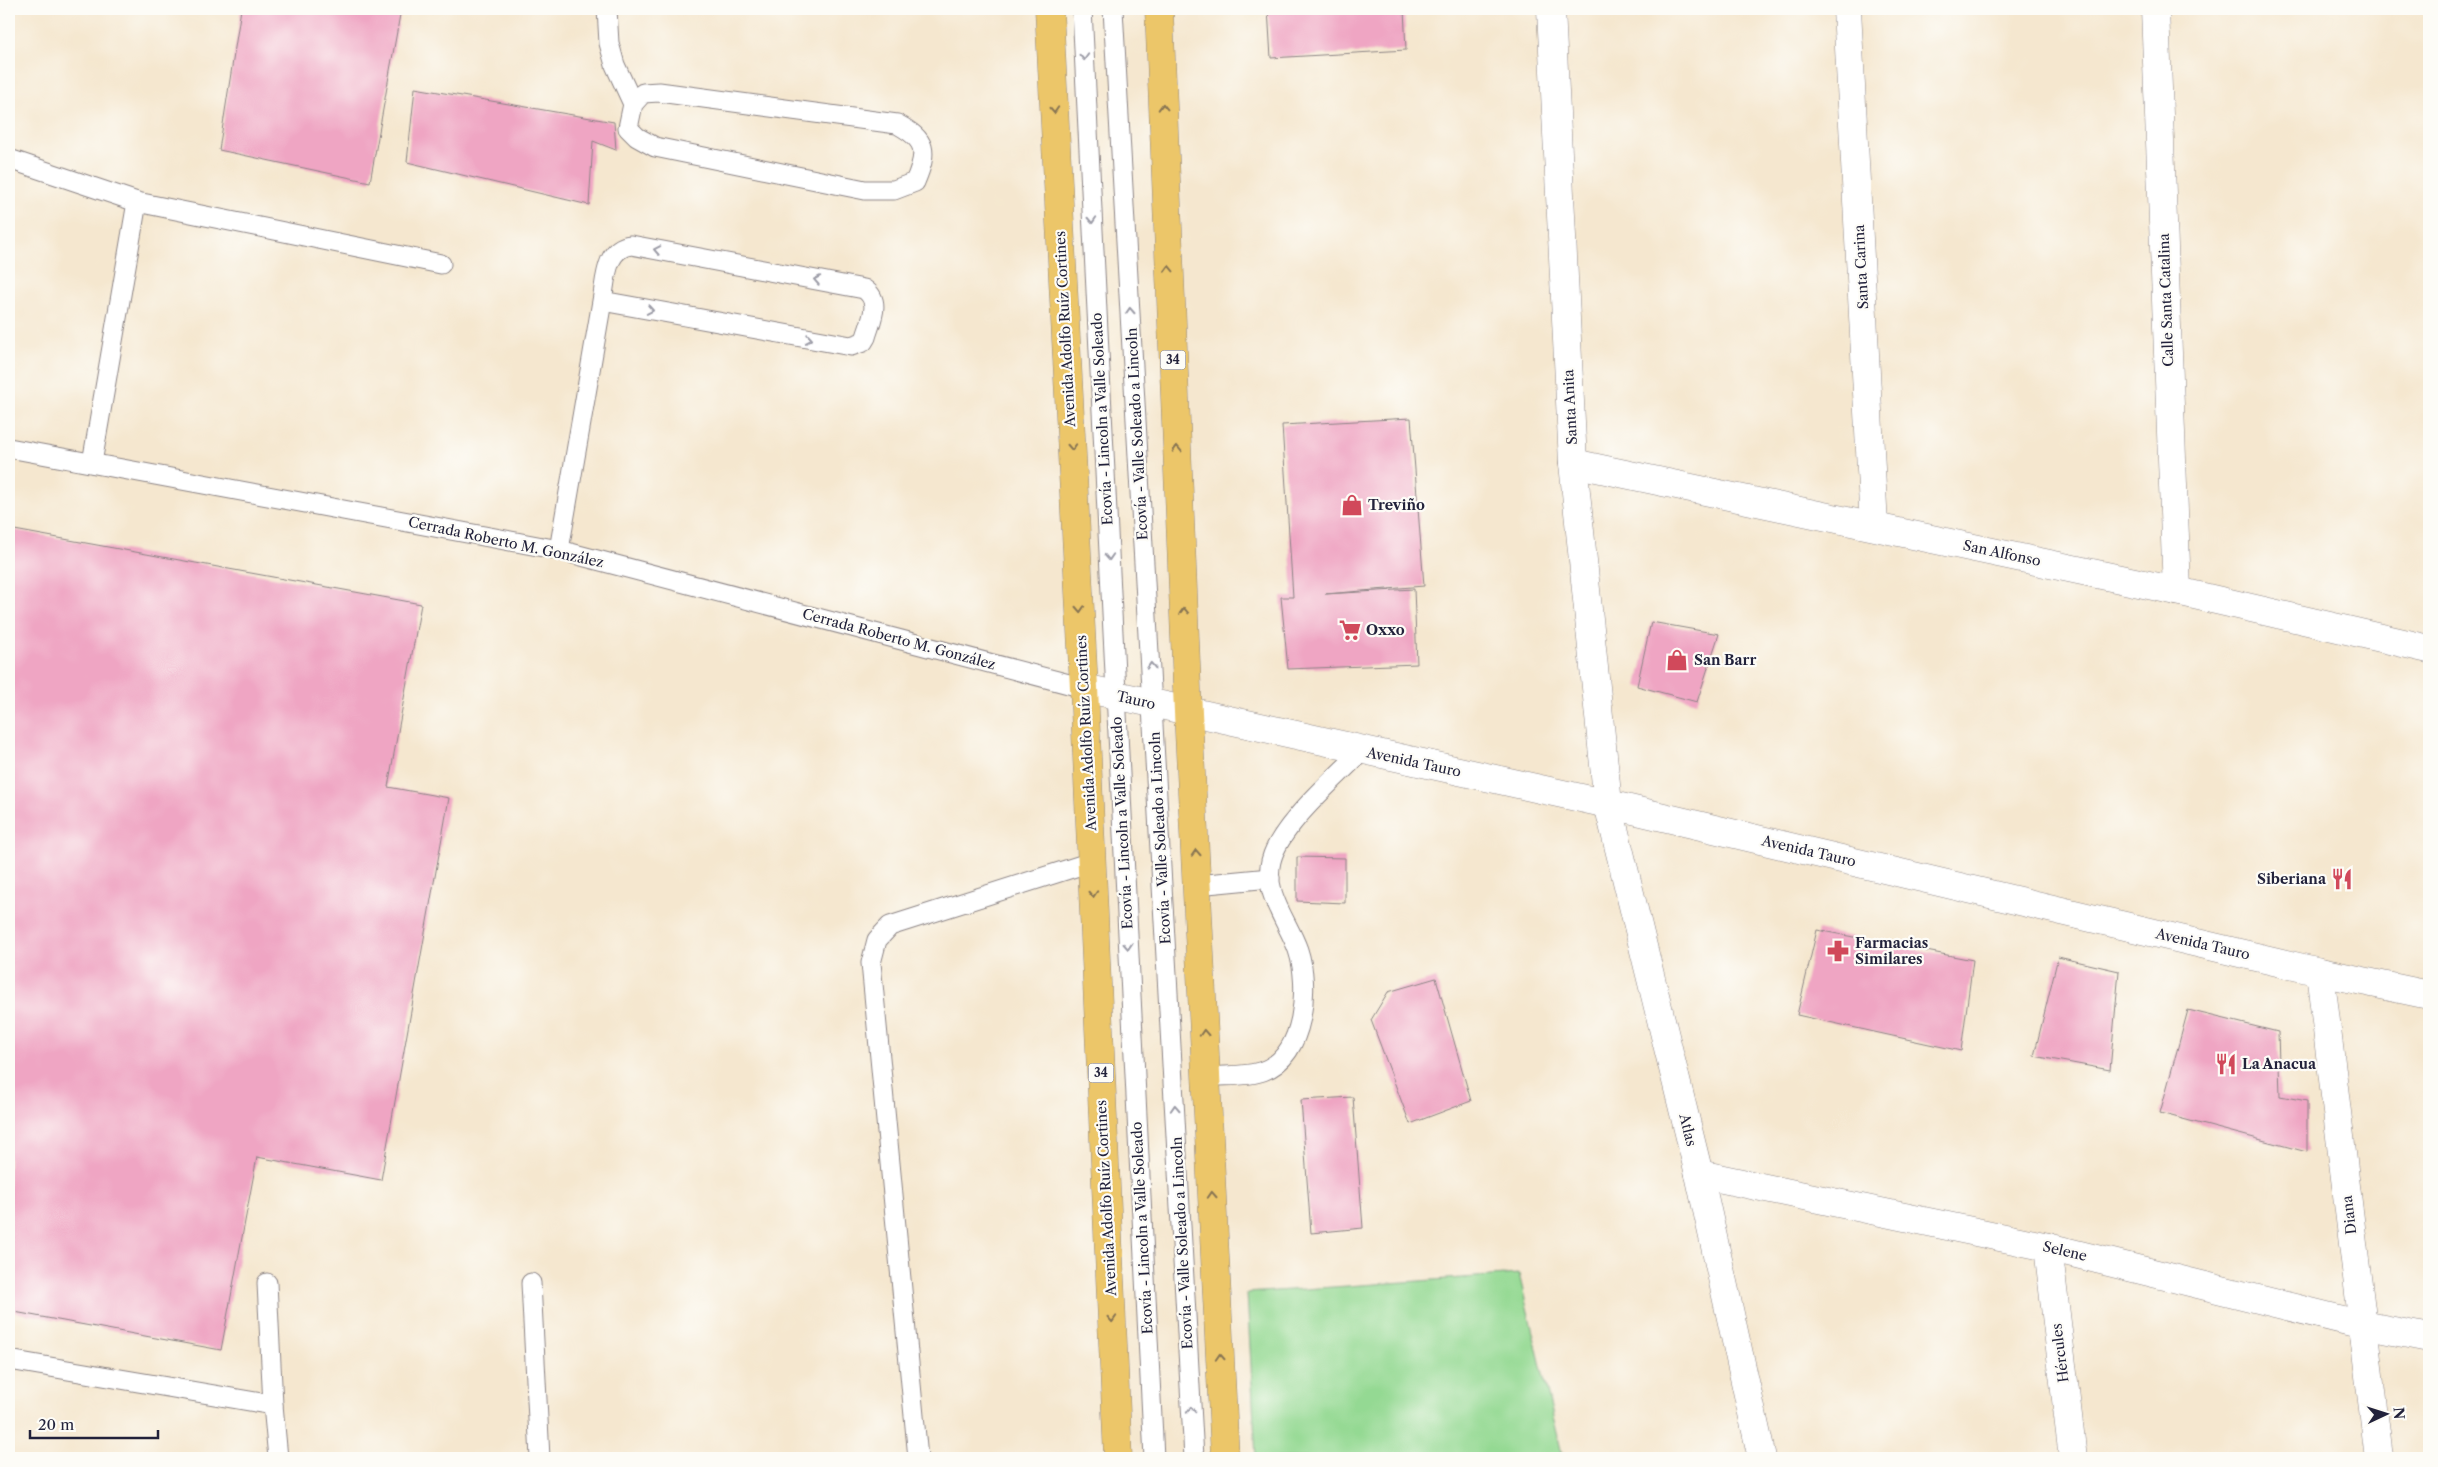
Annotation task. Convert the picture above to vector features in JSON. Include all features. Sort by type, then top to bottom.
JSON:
[{"type":"main road","name":"Avenida Adolfo Ruíz Cortines","points":[[1049,9],[1084,688],[1118,1458]]},
{"type":"main road","name":"34","points":[[1158,9],[1188,712],[1226,1458]]},
{"type":"street","name":"Santa Anita","points":[[1552,9],[1573,463],[1608,804]]},
{"type":"street","name":"Santa Carina","points":[[1847,9],[1874,526]]},
{"type":"street","name":"Calle Santa Catalina","points":[[2155,9],[2177,591]]},
{"type":"street","name":"San Alfonso","points":[[1573,463],[2177,591],[2429,649]]},
{"type":"street","name":"Tauro","points":[[1084,688],[1188,712]]},
{"type":"street","name":"Avenida Tauro","points":[[1188,712],[1608,804],[2320,972],[2429,995]]},
{"type":"street","name":"Atlas","points":[[1608,804],[1698,1174],[1762,1458]]},
{"type":"street","name":"Diana","points":[[2320,972],[2379,1458]]},
{"type":"street","name":"Selene","points":[[1698,1174],[2048,1247],[2363,1325],[2429,1338]]},
{"type":"street","name":"Hércules","points":[[2048,1247],[2072,1458]]},
{"type":"lane","points":[[607,9],[609,43],[615,65],[633,104],[628,128],[646,143],[655,147],[865,190],[894,190],[908,185],[915,182],[922,166],[923,148],[914,133],[897,124],[659,92],[643,93],[633,104]]},
{"type":"lane","name":"Ecovía - Lincoln a Valle Soleado","points":[[1082,9],[1154,1458]]},
{"type":"lane","name":"Ecovía - Valle Soleado a Lincoln","points":[[1113,9],[1194,1458]]},
{"type":"lane","points":[[9,159],[137,202],[441,264]]},
{"type":"lane","points":[[92,463],[137,202]]},
{"type":"lane","points":[[559,550],[602,301],[610,260],[617,249],[631,245],[864,289],[873,297],[875,303],[866,337],[862,342],[851,346],[602,301]]},
{"type":"lane","name":"Cerrada Roberto M. González","points":[[9,448],[559,550],[1084,688]]},
{"type":"lane","points":[[1207,1077],[1262,1072],[1277,1064],[1289,1052],[1303,1008],[1302,971],[1298,951],[1272,894],[1270,862],[1278,842],[1362,751]]},
{"type":"lane","points":[[918,1458],[871,963],[877,940],[890,926],[1091,862]]},
{"type":"lane","points":[[1197,885],[1270,878]]},
{"type":"lane","points":[[267,1283],[272,1405],[278,1458]]},
{"type":"lane","points":[[531,1283],[540,1458]]},
{"type":"lane","points":[[9,1360],[272,1405]]},
{"type":"green space","points":[[1519,1274],[1563,1458],[1256,1458],[1247,1293]]},
{"type":"building","points":[[241,9],[401,9],[370,182],[219,150]]},
{"type":"building","points":[[1268,9],[1404,9],[1406,50],[1271,58]]},
{"type":"building","points":[[415,88],[614,122],[616,150],[593,141],[589,205],[407,162]]},
{"type":"building","name":"Treviño","points":[[1411,418],[1424,586],[1325,594],[1414,589],[1417,664],[1288,669],[1281,597],[1293,597],[1282,425]]},
{"type":"building","points":[[9,529],[421,604],[388,787],[449,798],[381,1180],[257,1157],[221,1350],[9,1311]]},
{"type":"building","name":"San Barr","points":[[1651,622],[1719,634],[1697,702],[1637,686]]},
{"type":"building","points":[[1297,857],[1345,858],[1345,903],[1297,901]]},
{"type":"building","points":[[1817,930],[1973,960],[1961,1051],[1797,1015]]},
{"type":"building","points":[[2058,957],[2119,971],[2110,1070],[2034,1056]]},
{"type":"building","points":[[1436,978],[1471,1101],[1410,1124],[1371,1020],[1388,992]]},
{"type":"building","name":"La Anacua","points":[[2188,1010],[2278,1032],[2280,1096],[2307,1101],[2307,1152],[2160,1113]]},
{"type":"building","points":[[1353,1097],[1363,1228],[1311,1233],[1301,1100]]},
{"type":"place","name":"Treviño","points":[[1352,505]]},
{"type":"place","name":"Oxxo","points":[[1350,630]]},
{"type":"place","name":"San Barr","points":[[1677,660]]},
{"type":"place","name":"Siberiana","points":[[2342,879]]},
{"type":"place","name":"Farmacias Similares","points":[[1838,951]]},
{"type":"place","name":"La Anacua","points":[[2226,1064]]}]
